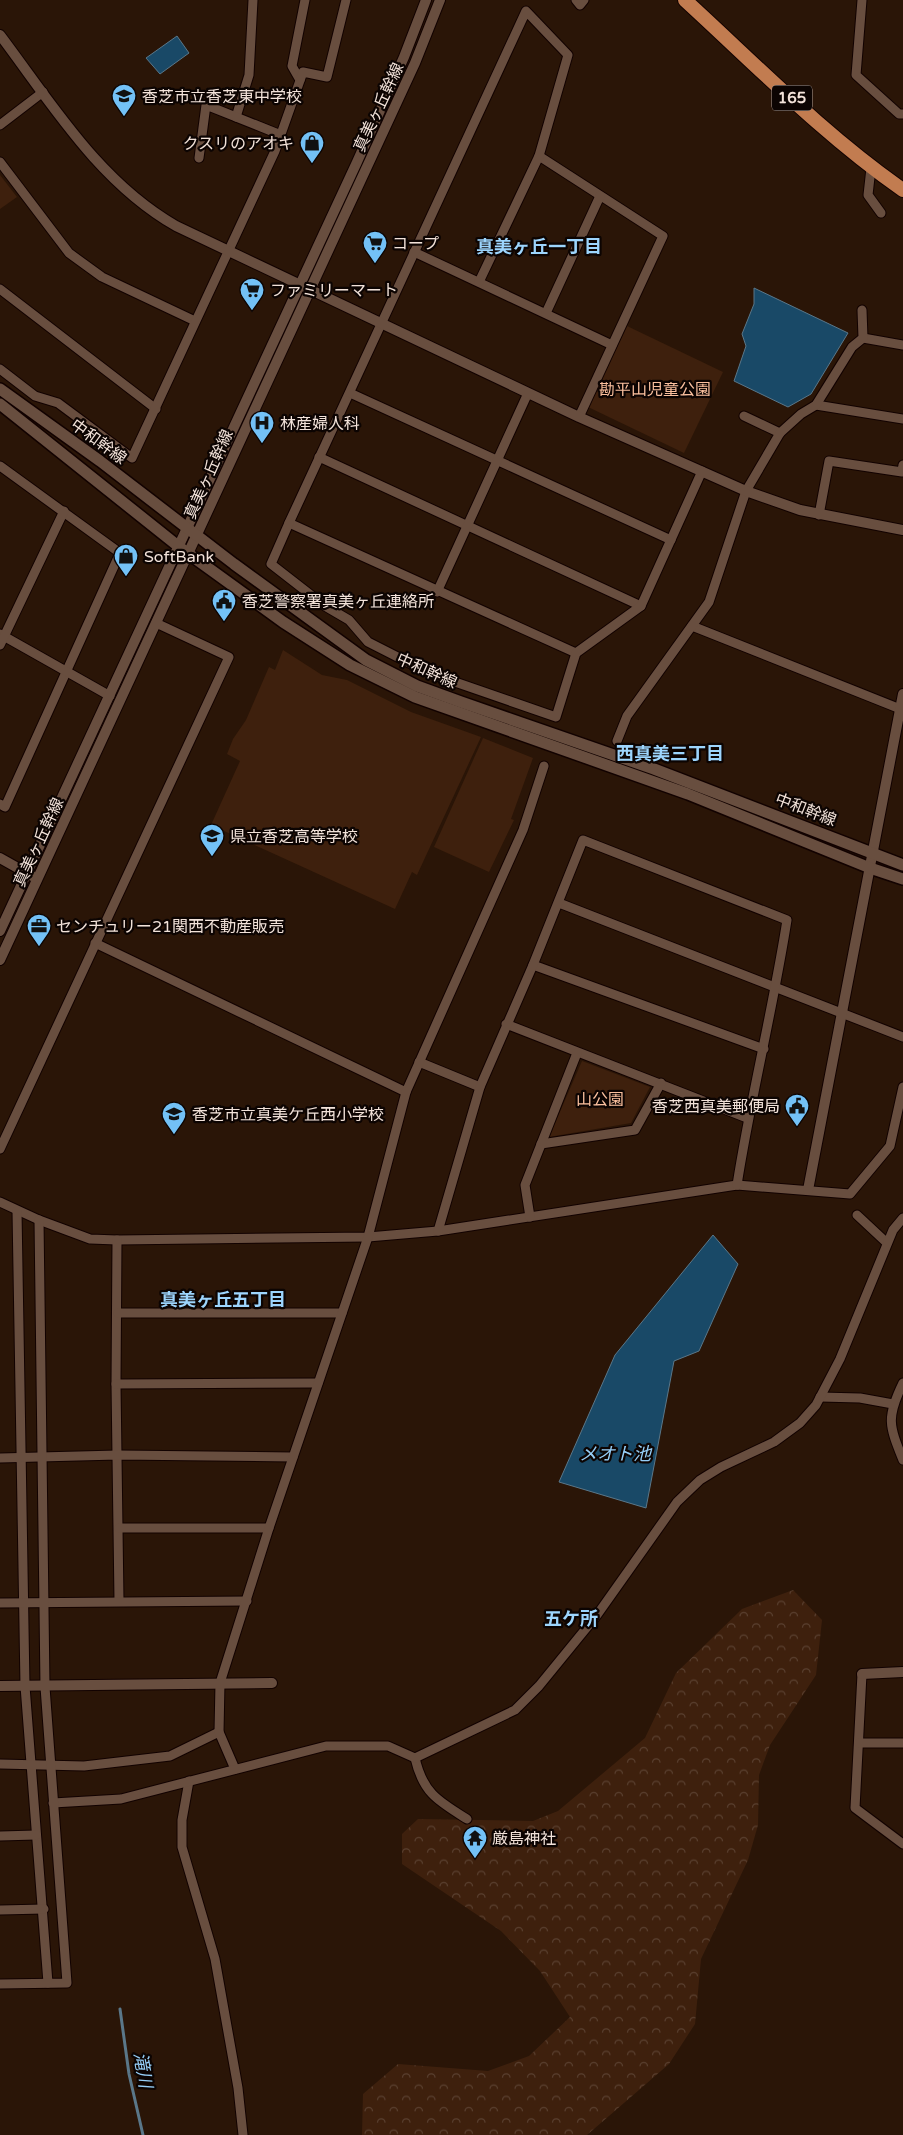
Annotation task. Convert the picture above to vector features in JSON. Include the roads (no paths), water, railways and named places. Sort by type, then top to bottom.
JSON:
[{"type":"highway","name":"165","points":[[685,0],[833,136],[871,168],[903,190]]},
{"type":"main road","name":"中和幹線","points":[[0,389],[100,461],[350,651],[417,686],[662,772],[903,865]]},
{"type":"main road","name":"中和幹線","points":[[0,404],[189,555],[283,622],[350,665],[415,697],[688,794],[870,868],[903,879]]},
{"type":"street","points":[[236,117],[249,75],[252,0]]},
{"type":"street","points":[[300,80],[292,66],[305,0]]},
{"type":"street","points":[[0,369],[35,396],[58,403],[132,458],[281,134],[303,72],[327,77],[346,0]]},
{"type":"street","name":"真美ヶ丘幹線","points":[[0,960],[189,555],[192,531],[299,283],[361,154],[404,57],[426,0]]},
{"type":"street","name":"真美ヶ丘幹線","points":[[0,931],[178,546],[192,531],[311,289],[415,63],[440,0]]},
{"type":"street","points":[[576,0],[580,4],[584,0]]},
{"type":"street","points":[[862,0],[856,74],[899,114],[903,114]]},
{"type":"street","points":[[479,282],[538,156],[568,56],[526,11],[271,564],[325,606],[349,620],[368,642],[428,673],[556,717],[576,653],[641,606],[702,471]]},
{"type":"street","points":[[0,35],[83,145],[112,178],[159,216],[227,251],[382,322],[579,417],[746,491],[819,515],[903,530]]},
{"type":"street","points":[[0,125],[43,92]]},
{"type":"street","points":[[199,158],[206,105],[281,134]]},
{"type":"street","points":[[538,156],[663,236],[579,417]]},
{"type":"street","points":[[0,162],[69,253],[102,277],[195,321]]},
{"type":"street","points":[[871,168],[868,195],[881,214]]},
{"type":"street","points":[[546,313],[600,196]]},
{"type":"street","points":[[414,252],[612,345]]},
{"type":"street","points":[[0,289],[156,409]]},
{"type":"street","points":[[862,310],[863,338]]},
{"type":"street","points":[[617,741],[627,716],[709,602],[746,491],[780,434],[801,414],[816,405],[852,346],[863,338],[903,345]]},
{"type":"street","points":[[350,392],[671,540]]},
{"type":"street","points":[[437,592],[528,393]]},
{"type":"street","points":[[816,405],[903,419]]},
{"type":"street","points":[[744,416],[780,434]]},
{"type":"street","points":[[319,458],[467,528],[641,606]]},
{"type":"street","points":[[819,515],[829,462],[902,472],[903,466]]},
{"type":"street","points":[[0,466],[64,511],[120,554],[5,807],[0,804]]},
{"type":"street","points":[[64,511],[1,638],[110,696]]},
{"type":"street","points":[[289,523],[437,592],[576,653]]},
{"type":"street","points":[[0,1149],[229,657],[156,623]]},
{"type":"street","points":[[692,626],[902,709]]},
{"type":"street","points":[[808,1190],[902,709],[903,694]]},
{"type":"street","points":[[235,1769],[219,1732],[220,1683],[269,1528],[368,1237],[406,1092],[523,830],[544,766]]},
{"type":"street","points":[[438,1232],[480,1087],[533,966],[583,840],[787,920],[764,1049],[747,1118],[737,1185]]},
{"type":"street","points":[[0,858],[37,879]]},
{"type":"street","points":[[559,902],[903,1037]]},
{"type":"street","points":[[95,943],[406,1092]]},
{"type":"street","points":[[533,966],[764,1049]]},
{"type":"street","points":[[506,1024],[747,1118]]},
{"type":"street","points":[[530,1217],[525,1185],[577,1053]]},
{"type":"street","points":[[419,1062],[480,1087]]},
{"type":"street","points":[[541,1144],[635,1130],[661,1083]]},
{"type":"street","points":[[0,1202],[17,1211],[90,1239],[118,1240],[368,1237],[438,1232],[737,1185],[850,1194],[890,1146],[901,1108],[903,1086]]},
{"type":"street","points":[[17,1211],[25,1686],[36,1835],[44,1909],[48,1983]]},
{"type":"street","points":[[857,1215],[887,1243]]},
{"type":"street","points":[[54,1803],[121,1799],[326,1746],[388,1746],[415,1758],[515,1710],[539,1686],[597,1615],[677,1502],[700,1480],[721,1467],[774,1442],[800,1422],[816,1405],[840,1359],[893,1230],[903,1218]]},
{"type":"street","points":[[0,1984],[67,1983],[45,1687],[39,1220]]},
{"type":"street","points":[[118,1240],[116,1384],[119,1601]]},
{"type":"street","points":[[118,1313],[342,1313]]},
{"type":"street","points":[[116,1384],[318,1383]]},
{"type":"street","points":[[903,1383],[893,1404],[890,1426],[903,1460]]},
{"type":"street","points":[[820,1397],[860,1398],[893,1404]]},
{"type":"street","points":[[893,1434],[903,1438]]},
{"type":"street","points":[[0,1458],[118,1455],[293,1457]]},
{"type":"street","points":[[119,1528],[269,1528]]},
{"type":"street","points":[[0,1603],[247,1601]]},
{"type":"street","points":[[903,1672],[862,1674],[856,1808],[903,1844]]},
{"type":"street","points":[[0,1686],[272,1683]]},
{"type":"street","points":[[0,1764],[84,1766],[170,1756],[219,1732]]},
{"type":"street","points":[[859,1743],[903,1743]]},
{"type":"street","points":[[415,1758],[420,1777],[430,1792],[441,1803],[467,1818]]},
{"type":"street","points":[[189,1781],[182,1820],[182,1847],[215,1959],[236,2078],[243,2135]]},
{"type":"street","points":[[0,1836],[36,1835]]},
{"type":"street","points":[[0,1910],[44,1909]]},
{"type":"water","points":[[177,36],[189,53],[160,74],[146,58]]},
{"type":"water","points":[[754,288],[848,333],[811,394],[788,407],[734,381],[746,346],[742,334],[754,304]]},
{"type":"water","name":"メオト池","points":[[713,1235],[738,1264],[699,1351],[674,1361],[646,1508],[559,1482],[615,1355]]},
{"type":"waterway","name":"滝川","points":[[120,2009],[129,2074],[143,2135]]},
{"type":"place","name":"香芝市立香芝東中学校","points":[[124,117]]},
{"type":"place","name":"クスリのアオキ","points":[[312,164]]},
{"type":"place","name":"コープ","points":[[375,264]]},
{"type":"place","name":"ファミリーマート","points":[[252,311]]},
{"type":"place","name":"林産婦人科","points":[[262,444]]},
{"type":"place","name":"SoftBank","points":[[126,577]]},
{"type":"place","name":"香芝警察署真美ヶ丘連絡所","points":[[224,622]]},
{"type":"place","name":"県立香芝高等学校","points":[[212,857]]},
{"type":"place","name":"センチュリー21関西不動産販売","points":[[39,947]]},
{"type":"place","name":"香芝西真美郵便局","points":[[797,1127]]},
{"type":"place","name":"香芝市立真美ケ丘西小学校","points":[[174,1135]]},
{"type":"place","name":"厳島神社","points":[[475,1859]]},
{"type":"district","name":"真美ヶ丘一丁目","points":[[539,247]]},
{"type":"district","name":"西真美三丁目","points":[[670,754]]},
{"type":"district","name":"真美ヶ丘五丁目","points":[[223,1300]]},
{"type":"district","name":"五ケ所","points":[[571,1619]]},
{"type":"park label","name":"勘平山児童公園","points":[[655,389]]},
{"type":"park label","name":"山公園","points":[[600,1099]]}]
